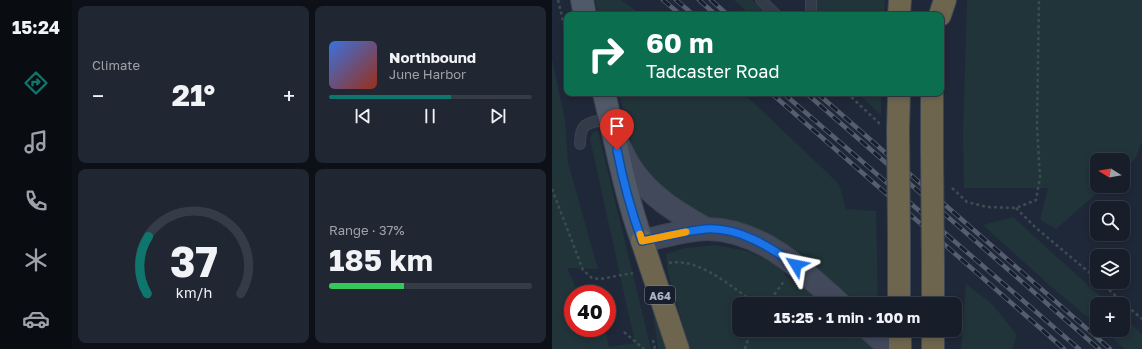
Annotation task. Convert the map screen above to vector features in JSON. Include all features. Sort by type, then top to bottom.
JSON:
[{"type":"highway","points":[[899,12],[900,0]]},
{"type":"highway","points":[[933,0],[933,12]]},
{"type":"highway","points":[[941,12],[945,0]]},
{"type":"highway","points":[[898,96],[892,129],[899,235],[900,297]]},
{"type":"highway","points":[[932,96],[933,297]]},
{"type":"highway","name":"A64","points":[[642,241],[678,349]]},
{"type":"highway","points":[[933,337],[933,349]]},
{"type":"main road","points":[[582,0],[584,12]]},
{"type":"main road","points":[[605,96],[613,128],[622,176],[642,241]]},
{"type":"street","points":[[613,128],[630,167],[639,179],[659,199],[675,211],[706,229]]},
{"type":"street","points":[[642,241],[706,229],[739,234],[756,240],[775,250],[796,265],[832,297]]},
{"type":"lane","points":[[761,0],[773,12]]},
{"type":"lane","points":[[811,0],[811,12]]},
{"type":"lane","points":[[580,144],[580,134],[583,127],[589,123],[613,128]]},
{"type":"path","points":[[558,0],[564,25]]},
{"type":"path","points":[[950,186],[968,202],[987,207],[1016,208],[1036,200],[1040,177],[1037,126],[1039,0]]},
{"type":"path","points":[[851,96],[892,129]]},
{"type":"path","points":[[552,189],[582,270],[592,278],[600,279],[638,272]]},
{"type":"path","points":[[1016,208],[1035,227],[1090,274]]},
{"type":"path","points":[[667,263],[682,262],[698,267],[746,297]]},
{"type":"path","points":[[772,297],[796,265]]},
{"type":"path","points":[[1108,289],[1142,319]]},
{"type":"path","points":[[624,332],[644,349]]},
{"type":"path","points":[[745,349],[749,337]]},
{"type":"green space","points":[[595,0],[621,0],[638,12],[598,12]]},
{"type":"green space","points":[[734,0],[752,0],[764,12],[747,12]]},
{"type":"green space","points":[[817,0],[885,0],[884,12],[817,12]]},
{"type":"green space","points":[[967,0],[1142,0],[1142,142],[1135,159],[1130,164],[1130,153],[1090,153],[1090,193],[1097,193],[1056,229],[1040,220],[1048,188],[964,188],[963,134]]},
{"type":"green space","points":[[552,59],[565,120],[568,163],[598,269],[567,268],[575,285],[564,285],[564,337],[607,337],[609,347],[635,343],[590,139],[593,132],[598,131],[651,349],[552,349]]},
{"type":"green space","points":[[620,96],[746,96],[839,184],[846,209],[876,211],[878,297],[851,297],[798,254],[712,219],[684,211],[640,171]]},
{"type":"green space","points":[[860,96],[881,96],[881,115]]},
{"type":"green space","points":[[1013,217],[1090,287],[1090,289],[1092,289],[1101,297],[1090,297],[1090,319],[1048,284],[983,225]]},
{"type":"green space","points":[[716,245],[747,251],[781,266],[788,278],[801,281],[820,297],[732,297],[732,337],[866,337],[876,349],[690,349],[668,274],[666,254],[685,248]]},
{"type":"green space","points":[[966,284],[992,304],[1017,335],[1012,349],[961,349]]},
{"type":"green space","points":[[651,298],[669,349],[658,349]]},
{"type":"green space","points":[[1130,323],[1142,334],[1142,349],[1125,349],[1111,337],[1130,337]]},
{"type":"railway","points":[[663,0],[677,12]]},
{"type":"railway","points":[[676,0],[690,12]]},
{"type":"railway","points":[[699,0],[713,12]]},
{"type":"railway","points":[[711,0],[725,12]]},
{"type":"railway","points":[[774,96],[1064,349]]},
{"type":"railway","points":[[786,96],[1079,349]]},
{"type":"railway","points":[[809,96],[1099,349]]},
{"type":"railway","points":[[820,96],[1110,349]]},
{"type":"slow traffic","points":[[640,234],[642,241],[686,232]]},
{"type":"route","points":[[617,150],[622,176],[642,241],[684,232],[706,229],[720,230],[739,234],[756,240],[775,250],[796,265]]}]
